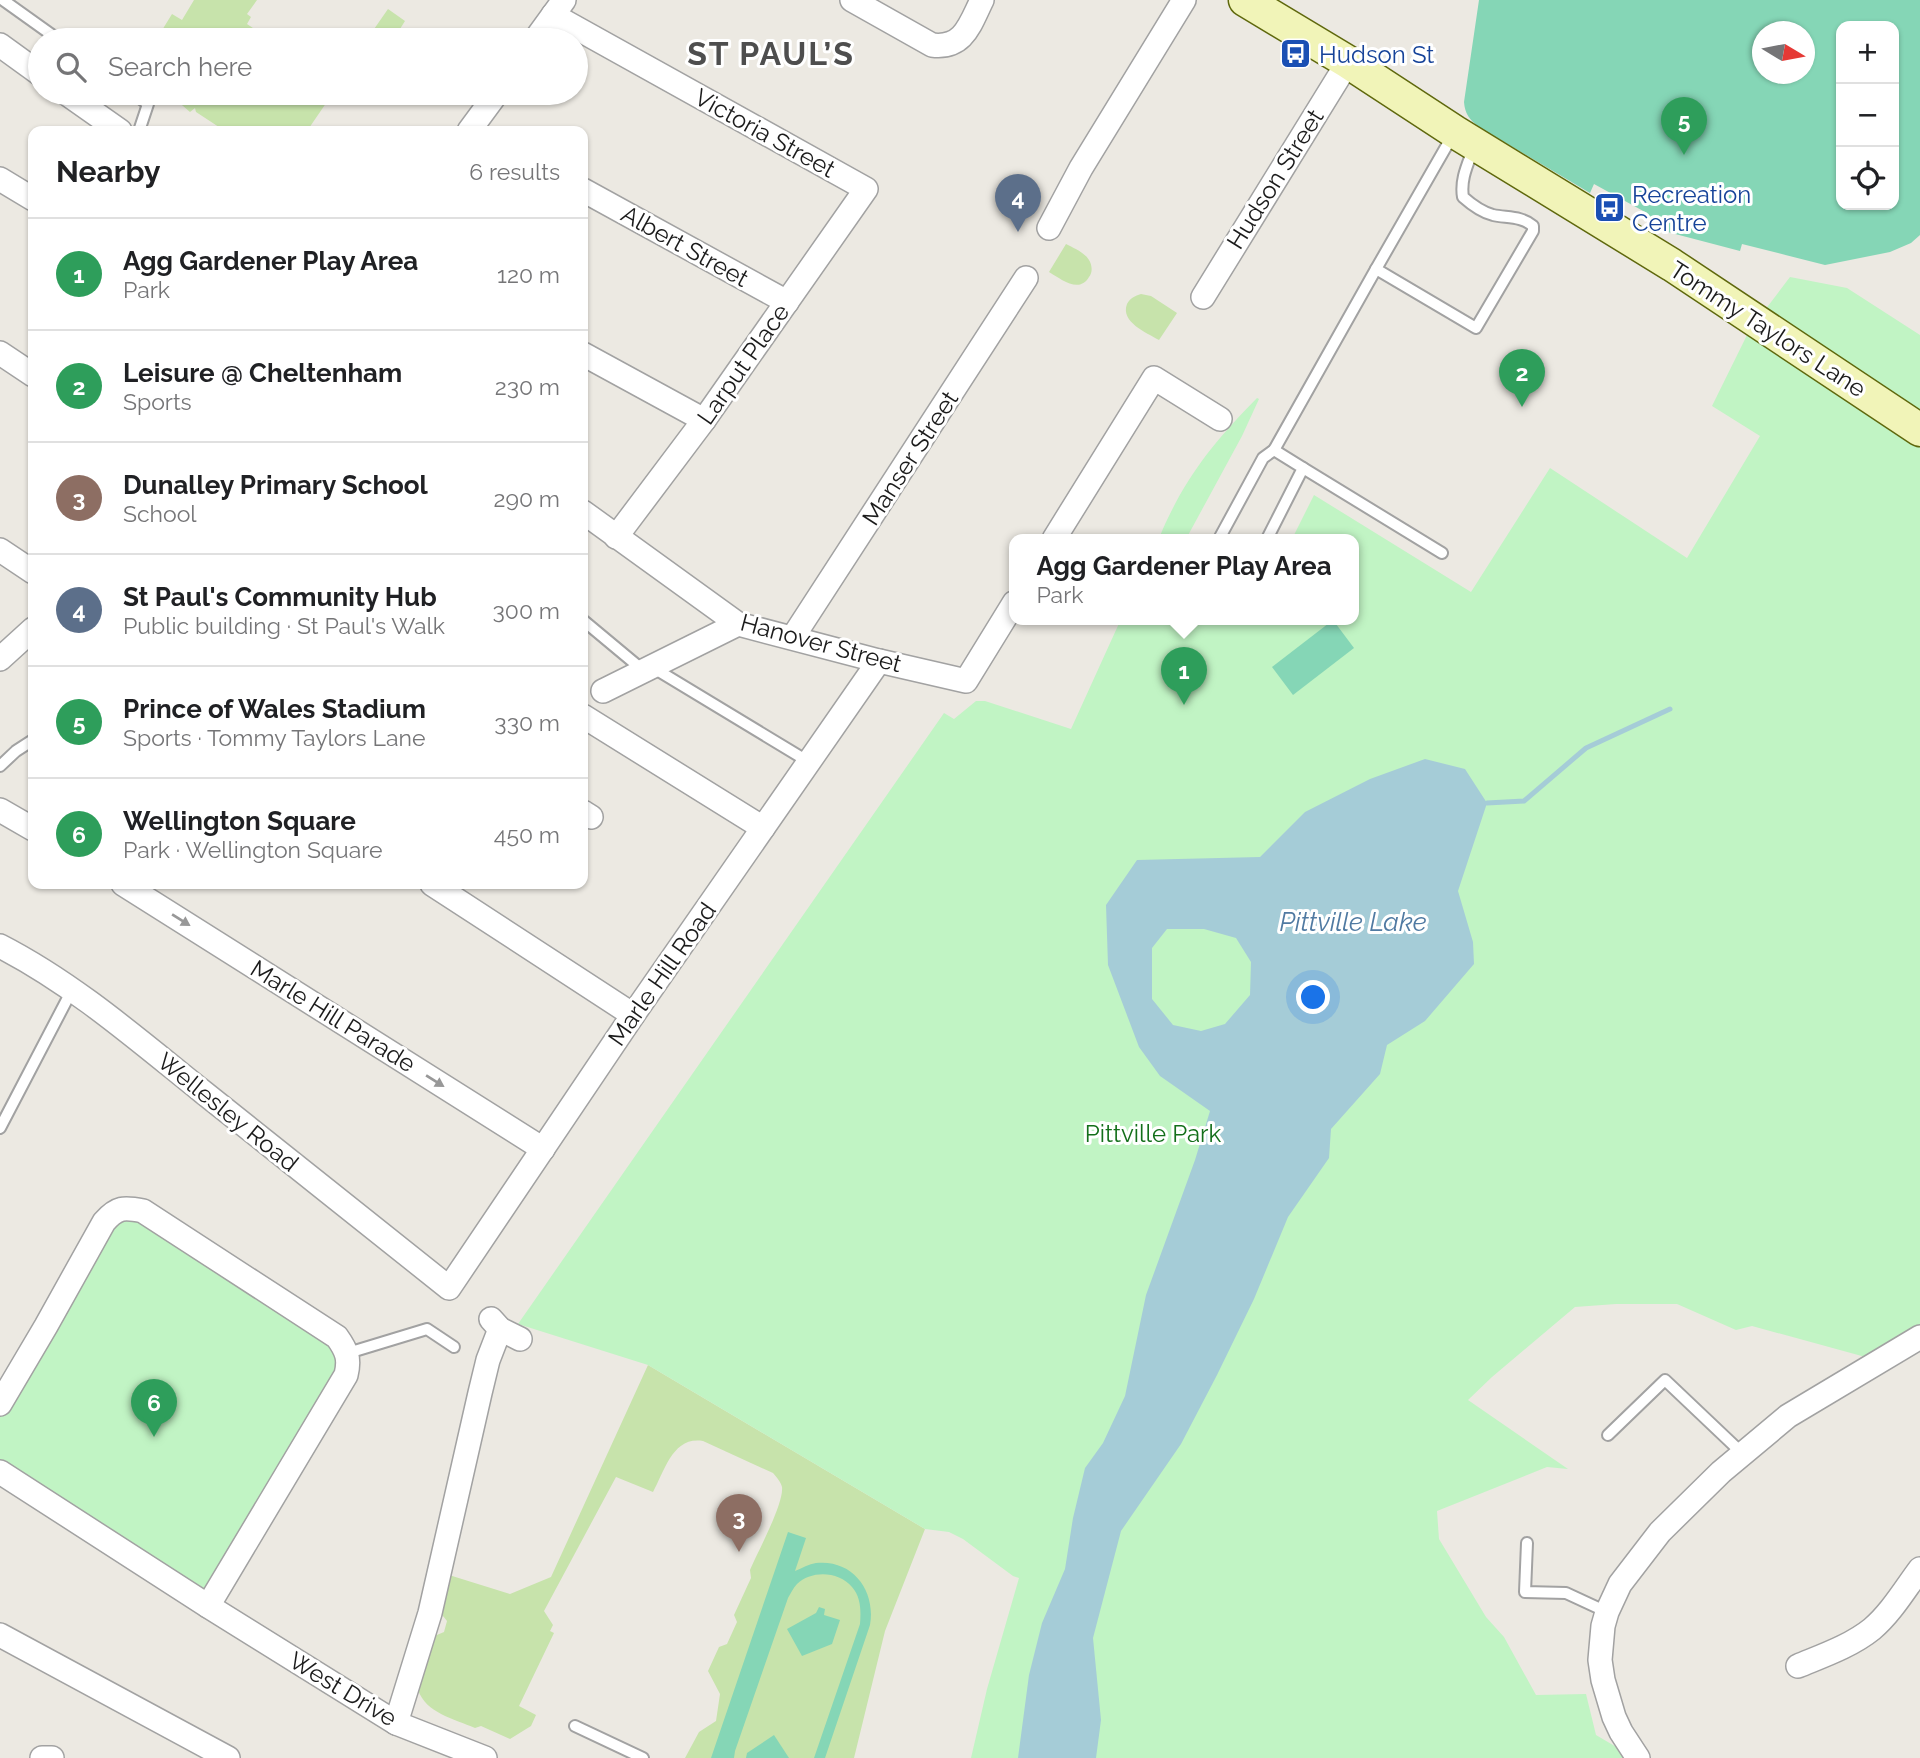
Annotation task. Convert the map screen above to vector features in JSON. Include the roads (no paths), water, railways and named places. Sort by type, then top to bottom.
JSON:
[{"type":"street","points":[[852,0],[932,45],[941,46],[950,45],[964,36],[982,0]]},
{"type":"street","points":[[1049,228],[1081,168],[1184,0]]},
{"type":"street","name":"Tommy Taylors Lane","points":[[1245,0],[1672,265],[1920,430]]},
{"type":"street","points":[[544,28],[559,8]]},
{"type":"street","name":"Victoria Street","points":[[559,8],[866,189]]},
{"type":"street","points":[[0,45],[28,65]]},
{"type":"street","name":"Hudson Street","points":[[1203,297],[1348,62]]},
{"type":"street","points":[[83,105],[113,126]]},
{"type":"street","points":[[475,126],[489,105]]},
{"type":"street","points":[[0,179],[28,196]]},
{"type":"street","name":"Larput Place","points":[[616,537],[704,420],[866,189]]},
{"type":"street","name":"Albert Street","points":[[588,193],[787,302]]},
{"type":"street","name":"Manser Street","points":[[793,637],[1026,278]]},
{"type":"street","points":[[0,353],[28,372]]},
{"type":"street","points":[[588,357],[704,420]]},
{"type":"street","points":[[1057,534],[1154,377],[1220,419]]},
{"type":"street","name":"Hanover Street","points":[[588,516],[738,624],[966,681],[1009,611]]},
{"type":"street","points":[[0,550],[28,569]]},
{"type":"street","points":[[603,691],[738,624]]},
{"type":"street","points":[[0,659],[28,634]]},
{"type":"street","name":"Marle Hill Road","points":[[449,1288],[633,1015],[879,661]]},
{"type":"street","points":[[588,719],[763,828]]},
{"type":"street","points":[[0,810],[28,826]]},
{"type":"street","name":"Marle Hill Parade","points":[[131,889],[543,1149]]},
{"type":"street","points":[[440,889],[633,1015]]},
{"type":"street","name":"Wellesley Road","points":[[0,946],[23,957],[72,990],[132,1035],[449,1288]]},
{"type":"street","points":[[0,1404],[47,1326],[104,1222],[113,1212],[122,1209],[143,1211],[337,1337],[348,1353],[346,1375],[208,1606]]},
{"type":"street","points":[[396,1723],[430,1613],[488,1360],[504,1329]]},
{"type":"street","points":[[1638,1758],[1614,1717],[1600,1660],[1607,1612],[1620,1584],[1660,1532],[1721,1472],[1788,1416],[1920,1337]]},
{"type":"street","name":"West Drive","points":[[0,1472],[396,1723],[448,1751],[485,1758]]},
{"type":"street","points":[[1798,1666],[1840,1648],[1870,1631],[1920,1569]]},
{"type":"street","points":[[0,1635],[228,1758]]},
{"type":"street","points":[[42,1758],[52,1758]]},
{"type":"lane","points":[[3,0],[42,28]]},
{"type":"lane","points":[[141,126],[148,105]]},
{"type":"lane","points":[[1376,269],[1476,328],[1534,231],[1525,220],[1492,215],[1479,210],[1463,197],[1461,187],[1464,174],[1456,133]]},
{"type":"lane","points":[[1222,534],[1262,458],[1275,450],[1456,133]]},
{"type":"lane","points":[[1275,450],[1442,553]]},
{"type":"lane","points":[[1269,534],[1303,468]]},
{"type":"lane","points":[[588,624],[648,669],[809,762]]},
{"type":"lane","points":[[0,766],[28,743]]},
{"type":"lane","points":[[0,1128],[72,990]]},
{"type":"lane","points":[[348,1353],[427,1329],[454,1347]]},
{"type":"lane","points":[[1608,1436],[1665,1380],[1743,1454]]},
{"type":"lane","points":[[1527,1543],[1525,1592],[1566,1593],[1607,1612]]},
{"type":"lane","points":[[575,1726],[643,1758]]},
{"type":"water","name":"Pittville Lake","points":[[1425,759],[1465,769],[1487,803],[1458,891],[1473,942],[1474,964],[1425,1021],[1387,1045],[1380,1074],[1331,1129],[1329,1158],[1288,1217],[1254,1299],[1181,1444],[1121,1531],[1093,1638],[1101,1720],[1096,1758],[1018,1758],[1029,1675],[1042,1623],[1065,1569],[1085,1468],[1103,1443],[1125,1396],[1146,1295],[1210,1111],[1160,1076],[1139,1047],[1108,965],[1106,905],[1137,860],[1260,857],[1305,812],[1370,779]],"holes":[[[1167,929],[1204,929],[1236,938],[1251,962],[1250,995],[1225,1024],[1201,1031],[1173,1025],[1152,999],[1152,948]]]},
{"type":"waterway","points":[[1487,803],[1524,801],[1586,748],[1670,709]]},
{"type":"place","name":"Hudson St","points":[[1296,54]]},
{"type":"place","name":"Prince of Wales Stadium","points":[[1684,155]]},
{"type":"place","name":"Recreation Centre","points":[[1609,208]]},
{"type":"place","name":"St Paul's Community Hub","points":[[1018,232]]},
{"type":"place","name":"Leisure @ Cheltenham","points":[[1522,407]]},
{"type":"place","name":"Agg Gardener Play Area","points":[[1184,705]]},
{"type":"place","name":"Wellington Square","points":[[154,1437]]},
{"type":"place","name":"Dunalley Primary School","points":[[739,1552]]},
{"type":"district","name":"ST PAUL’S","points":[[771,53]]},
{"type":"park label","name":"Pittville Park","points":[[1153,1133]]}]
